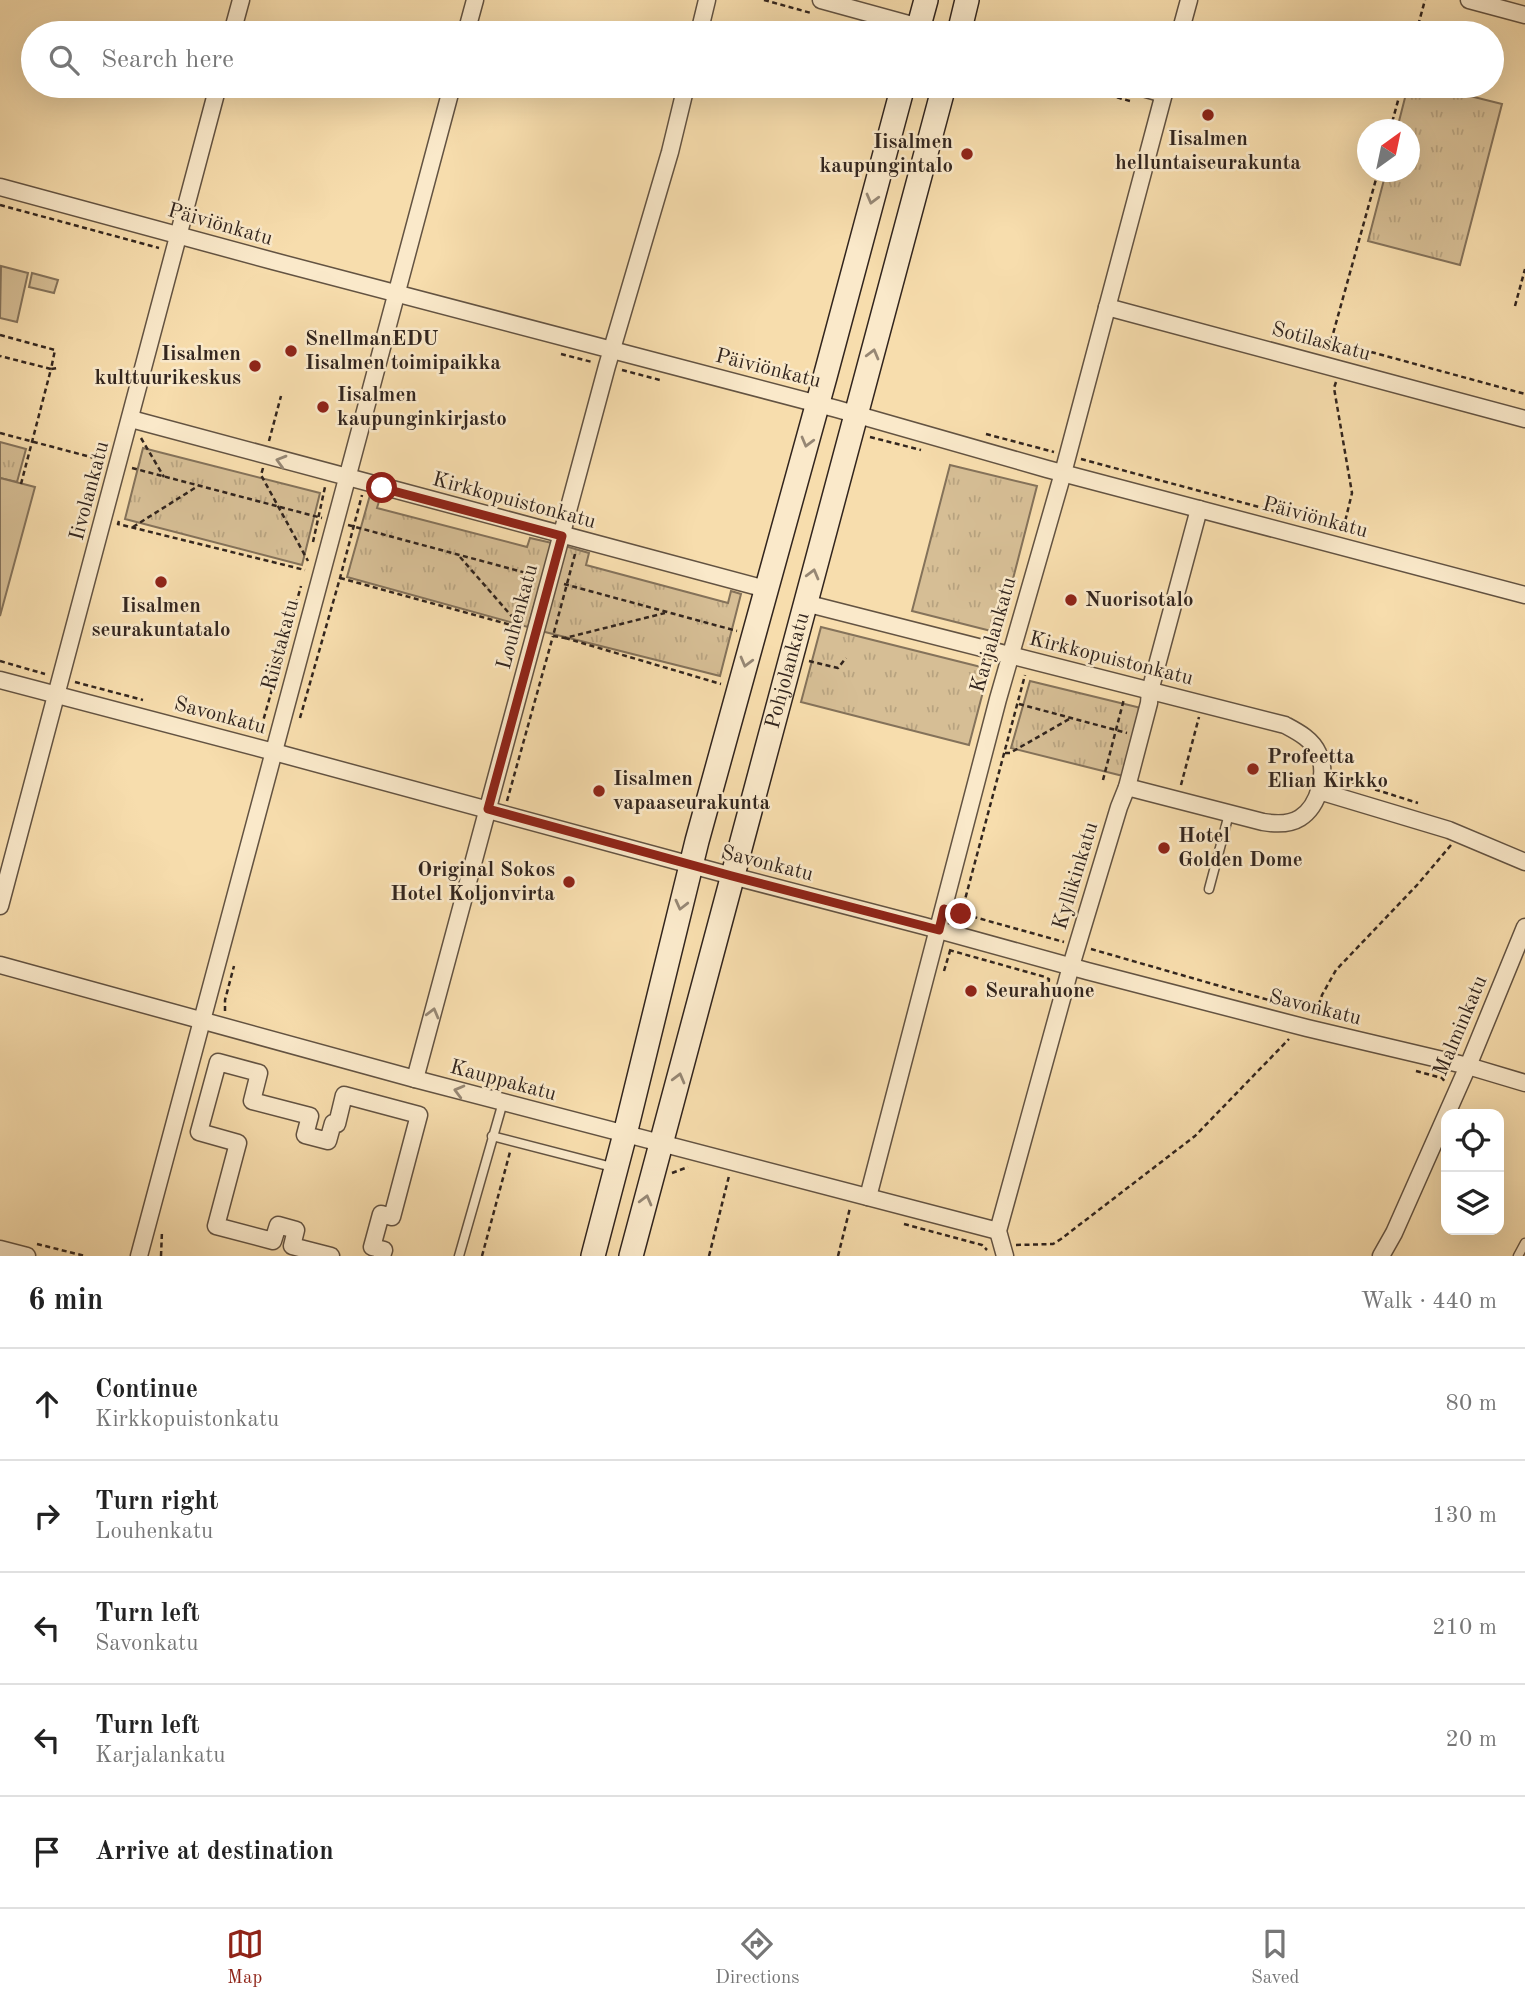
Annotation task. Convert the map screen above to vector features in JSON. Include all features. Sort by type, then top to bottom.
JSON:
[{"type":"main road","points":[[926,0],[926,21]]},
{"type":"main road","points":[[962,21],[967,0]]},
{"type":"main road","name":"Pohjolankatu","points":[[593,1256],[691,865],[900,98]]},
{"type":"main road","name":"Pohjolankatu","points":[[631,1256],[941,98]]},
{"type":"street","points":[[235,21],[241,0]]},
{"type":"street","points":[[469,21],[475,0]]},
{"type":"street","points":[[702,21],[707,0]]},
{"type":"street","points":[[821,0],[892,21]]},
{"type":"street","points":[[1183,21],[1189,0]]},
{"type":"street","points":[[1469,0],[1525,15]]},
{"type":"street","name":"Iivolankatu","points":[[0,906],[56,695],[139,427],[179,234],[215,98]]},
{"type":"street","name":"Riistakatu","points":[[139,1256],[449,98]]},
{"type":"street","name":"Louhenkatu","points":[[415,1079],[612,350],[683,98]]},
{"type":"street","name":"Karjalankatu","points":[[868,1197],[942,948],[939,930],[944,909],[1010,656],[1063,472],[1163,98]]},
{"type":"street","name":"Päiviönkatu","points":[[0,187],[1525,595]]},
{"type":"street","name":"Sotilaskatu","points":[[1107,306],[1525,419]]},
{"type":"street","name":"Kirkkopuistonkatu","points":[[139,427],[347,478],[766,589]]},
{"type":"street","name":"Kyllikinkatu","points":[[998,1231],[1077,945],[1127,788],[1199,509]]},
{"type":"street","name":"Kirkkopuistonkatu","points":[[806,603],[1285,725],[1305,737],[1318,753],[1322,764],[1319,791]]},
{"type":"street","name":"Savonkatu","points":[[0,680],[1071,966],[1307,1028],[1468,1066],[1525,1083]]},
{"type":"street","points":[[1127,788],[1278,824],[1301,818],[1311,807],[1319,791],[1449,830],[1525,862]]},
{"type":"street","name":"Malminkatu","points":[[1381,1256],[1394,1233],[1468,1066],[1525,927]]},
{"type":"street","name":"Kauppakatu","points":[[0,965],[415,1079],[998,1231]]},
{"type":"street","points":[[331,1256],[292,1246],[296,1230],[278,1225],[273,1241],[216,1226],[238,1143],[199,1132],[218,1062],[259,1073],[252,1101],[310,1116],[305,1135],[328,1141],[333,1122],[337,1124],[345,1095],[419,1115],[392,1217],[381,1214],[372,1247],[384,1250],[382,1256]]},
{"type":"street","points":[[998,1231],[1011,1250]]},
{"type":"street","points":[[0,1249],[32,1250]]},
{"type":"lane","points":[[1209,889],[1229,814]]},
{"type":"lane","points":[[459,1256],[502,1102]]},
{"type":"lane","points":[[492,1136],[615,1168]]},
{"type":"lane","points":[[1518,1256],[1525,1243]]},
{"type":"path","points":[[1419,21],[1425,0]]},
{"type":"path","points":[[1393,119],[1399,98]]},
{"type":"path","points":[[1327,355],[1375,182]]},
{"type":"path","points":[[1515,306],[1525,269]]},
{"type":"path","points":[[0,335],[55,350],[21,484]]},
{"type":"path","points":[[1331,341],[1525,394]]},
{"type":"path","points":[[0,356],[51,369],[58,368]]},
{"type":"path","points":[[1339,369],[1334,387],[1352,493],[1343,530]]},
{"type":"path","points":[[268,443],[281,396]]},
{"type":"path","points":[[138,449],[139,427]]},
{"type":"path","points":[[139,427],[164,477]]},
{"type":"path","points":[[0,433],[103,461]]},
{"type":"path","points":[[985,434],[1322,524]]},
{"type":"path","points":[[136,458],[133,469],[319,517]]},
{"type":"path","points":[[121,513],[118,524],[305,570],[329,474]]},
{"type":"path","points":[[261,475],[308,561]]},
{"type":"path","points":[[133,527],[199,486]]},
{"type":"path","points":[[354,527],[535,576]]},
{"type":"path","points":[[577,548],[553,636],[724,685]]},
{"type":"path","points":[[340,578],[522,628],[459,555]]},
{"type":"path","points":[[556,582],[738,631]]},
{"type":"path","points":[[260,732],[302,584]]},
{"type":"path","points":[[565,638],[668,612]]},
{"type":"path","points":[[808,662],[838,668],[846,658]]},
{"type":"path","points":[[0,661],[49,675]]},
{"type":"path","points":[[959,920],[1026,670]]},
{"type":"path","points":[[1103,780],[1125,695]]},
{"type":"path","points":[[1017,704],[1141,736]]},
{"type":"path","points":[[1177,800],[1202,704]]},
{"type":"path","points":[[1004,753],[1010,753],[1071,718]]},
{"type":"path","points":[[1311,1012],[1316,1013],[1322,995],[1336,970],[1418,884],[1455,840]]},
{"type":"path","points":[[944,909],[1293,1007]]},
{"type":"path","points":[[943,977],[942,948],[1045,977],[1049,979],[1048,989]]},
{"type":"path","points":[[1090,958],[1094,950]]},
{"type":"path","points":[[1011,1250],[1053,1244],[1160,1165],[1195,1136],[1289,1038]]},
{"type":"path","points":[[482,1256],[513,1142]]},
{"type":"path","points":[[709,1256],[732,1162]]},
{"type":"path","points":[[838,1256],[850,1209]]},
{"type":"path","points":[[32,1250],[85,1256]]},
{"type":"green space","points":[[1405,98],[1478,98],[1502,104],[1460,265],[1368,241],[1383,182],[1420,182],[1420,119],[1400,119]]},
{"type":"green space","points":[[1,266],[28,273],[17,322],[0,318]]},
{"type":"green space","points":[[32,273],[58,280],[54,293],[29,287]]},
{"type":"green space","points":[[0,442],[26,449],[17,482],[0,478]]},
{"type":"green space","points":[[143,448],[320,493],[302,565],[125,519]]},
{"type":"green space","points":[[950,465],[1037,486],[999,633],[912,611]]},
{"type":"green space","points":[[0,478],[35,487],[0,616]]},
{"type":"green space","points":[[370,495],[380,498],[377,508],[527,547],[530,538],[552,543],[528,627],[347,577]]},
{"type":"green space","points":[[565,546],[589,553],[586,565],[728,603],[731,591],[741,594],[720,676],[541,631]]},
{"type":"green space","points":[[821,627],[989,669],[969,745],[801,702]]},
{"type":"green space","points":[[1030,681],[1141,708],[1123,776],[1011,748]]},
{"type":"place","name":"Iisalmen helluntaiseurakunta","points":[[1208,115]]},
{"type":"place","name":"Iisalmen kaupungintalo","points":[[967,154]]},
{"type":"place","name":"SnellmanEDU Iisalmen toimipaikka","points":[[291,351]]},
{"type":"place","name":"Iisalmen kulttuurikeskus","points":[[255,366]]},
{"type":"place","name":"Iisalmen kaupunginkirjasto","points":[[323,407]]},
{"type":"place","name":"Iisalmen seurakuntatalo","points":[[161,582]]},
{"type":"place","name":"Nuorisotalo","points":[[1071,600]]},
{"type":"place","name":"Profeetta Elian Kirkko","points":[[1253,769]]},
{"type":"place","name":"Iisalmen vapaaseurakunta","points":[[599,791]]},
{"type":"place","name":"Hotel Golden Dome","points":[[1164,848]]},
{"type":"place","name":"Original Sokos Hotel Koljonvirta","points":[[569,882]]},
{"type":"place","name":"Seurahuone","points":[[971,991]]},
{"type":"route","points":[[382,488],[562,536],[488,809],[939,930],[944,909],[961,914]]}]
